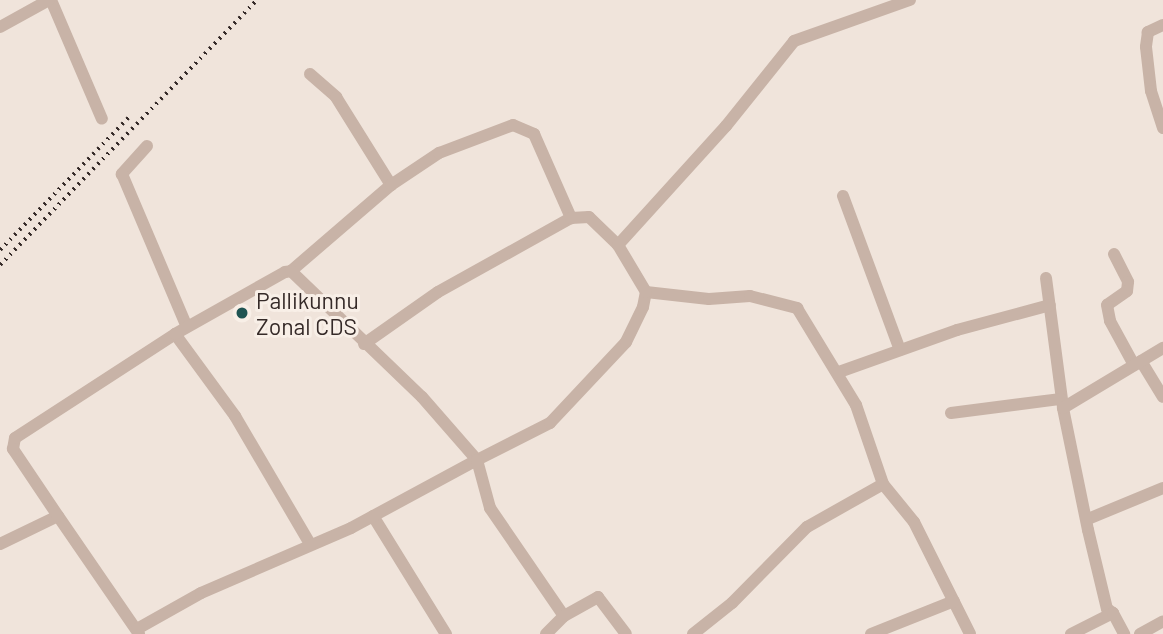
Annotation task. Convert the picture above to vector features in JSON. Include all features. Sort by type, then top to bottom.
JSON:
[{"type":"street","points":[[0,27],[50,0],[102,120]]},
{"type":"street","points":[[618,245],[726,126],[794,41],[910,0]]},
{"type":"street","points":[[1163,25],[1148,32],[1146,47],[1151,91],[1163,128]]},
{"type":"street","points":[[310,74],[335,97],[391,185]]},
{"type":"street","points":[[570,218],[534,134],[513,125],[439,153],[391,185],[291,271],[175,334],[15,438],[13,449],[138,632],[201,593],[373,516],[564,411],[626,342],[646,292]]},
{"type":"street","points":[[147,146],[122,174],[187,327]]},
{"type":"street","points":[[843,196],[900,350]]},
{"type":"street","points":[[364,344],[438,292],[570,218],[589,217],[618,245],[646,292]]},
{"type":"street","points":[[1114,254],[1128,282],[1127,291],[1107,305],[1110,321],[1163,397]]},
{"type":"street","points":[[291,271],[422,397],[477,460],[490,508],[564,616]]},
{"type":"street","points":[[1046,278],[1062,403],[1107,609],[1124,634]]},
{"type":"street","points":[[646,292],[709,299],[750,296],[797,308],[839,372],[856,405],[883,484],[914,522],[970,634]]},
{"type":"street","points":[[839,372],[900,350],[1050,305]]},
{"type":"street","points":[[175,334],[235,416],[310,544]]},
{"type":"street","points":[[951,413],[1062,403],[1163,348]]},
{"type":"street","points":[[693,634],[732,603],[807,527],[883,484]]},
{"type":"street","points":[[1088,519],[1163,488]]},
{"type":"street","points":[[0,544],[58,516]]},
{"type":"street","points":[[373,516],[446,634]]},
{"type":"street","points":[[546,634],[564,616],[598,597],[626,634]]},
{"type":"street","points":[[871,634],[954,601]]},
{"type":"street","points":[[1071,634],[1112,614]]},
{"type":"street","points":[[1140,634],[1163,621]]},
{"type":"railway","points":[[0,265],[257,0]]},
{"type":"railway","points":[[0,250],[129,117]]},
{"type":"place","name":"Pallikunnu Zonal CDS","points":[[242,313]]}]
